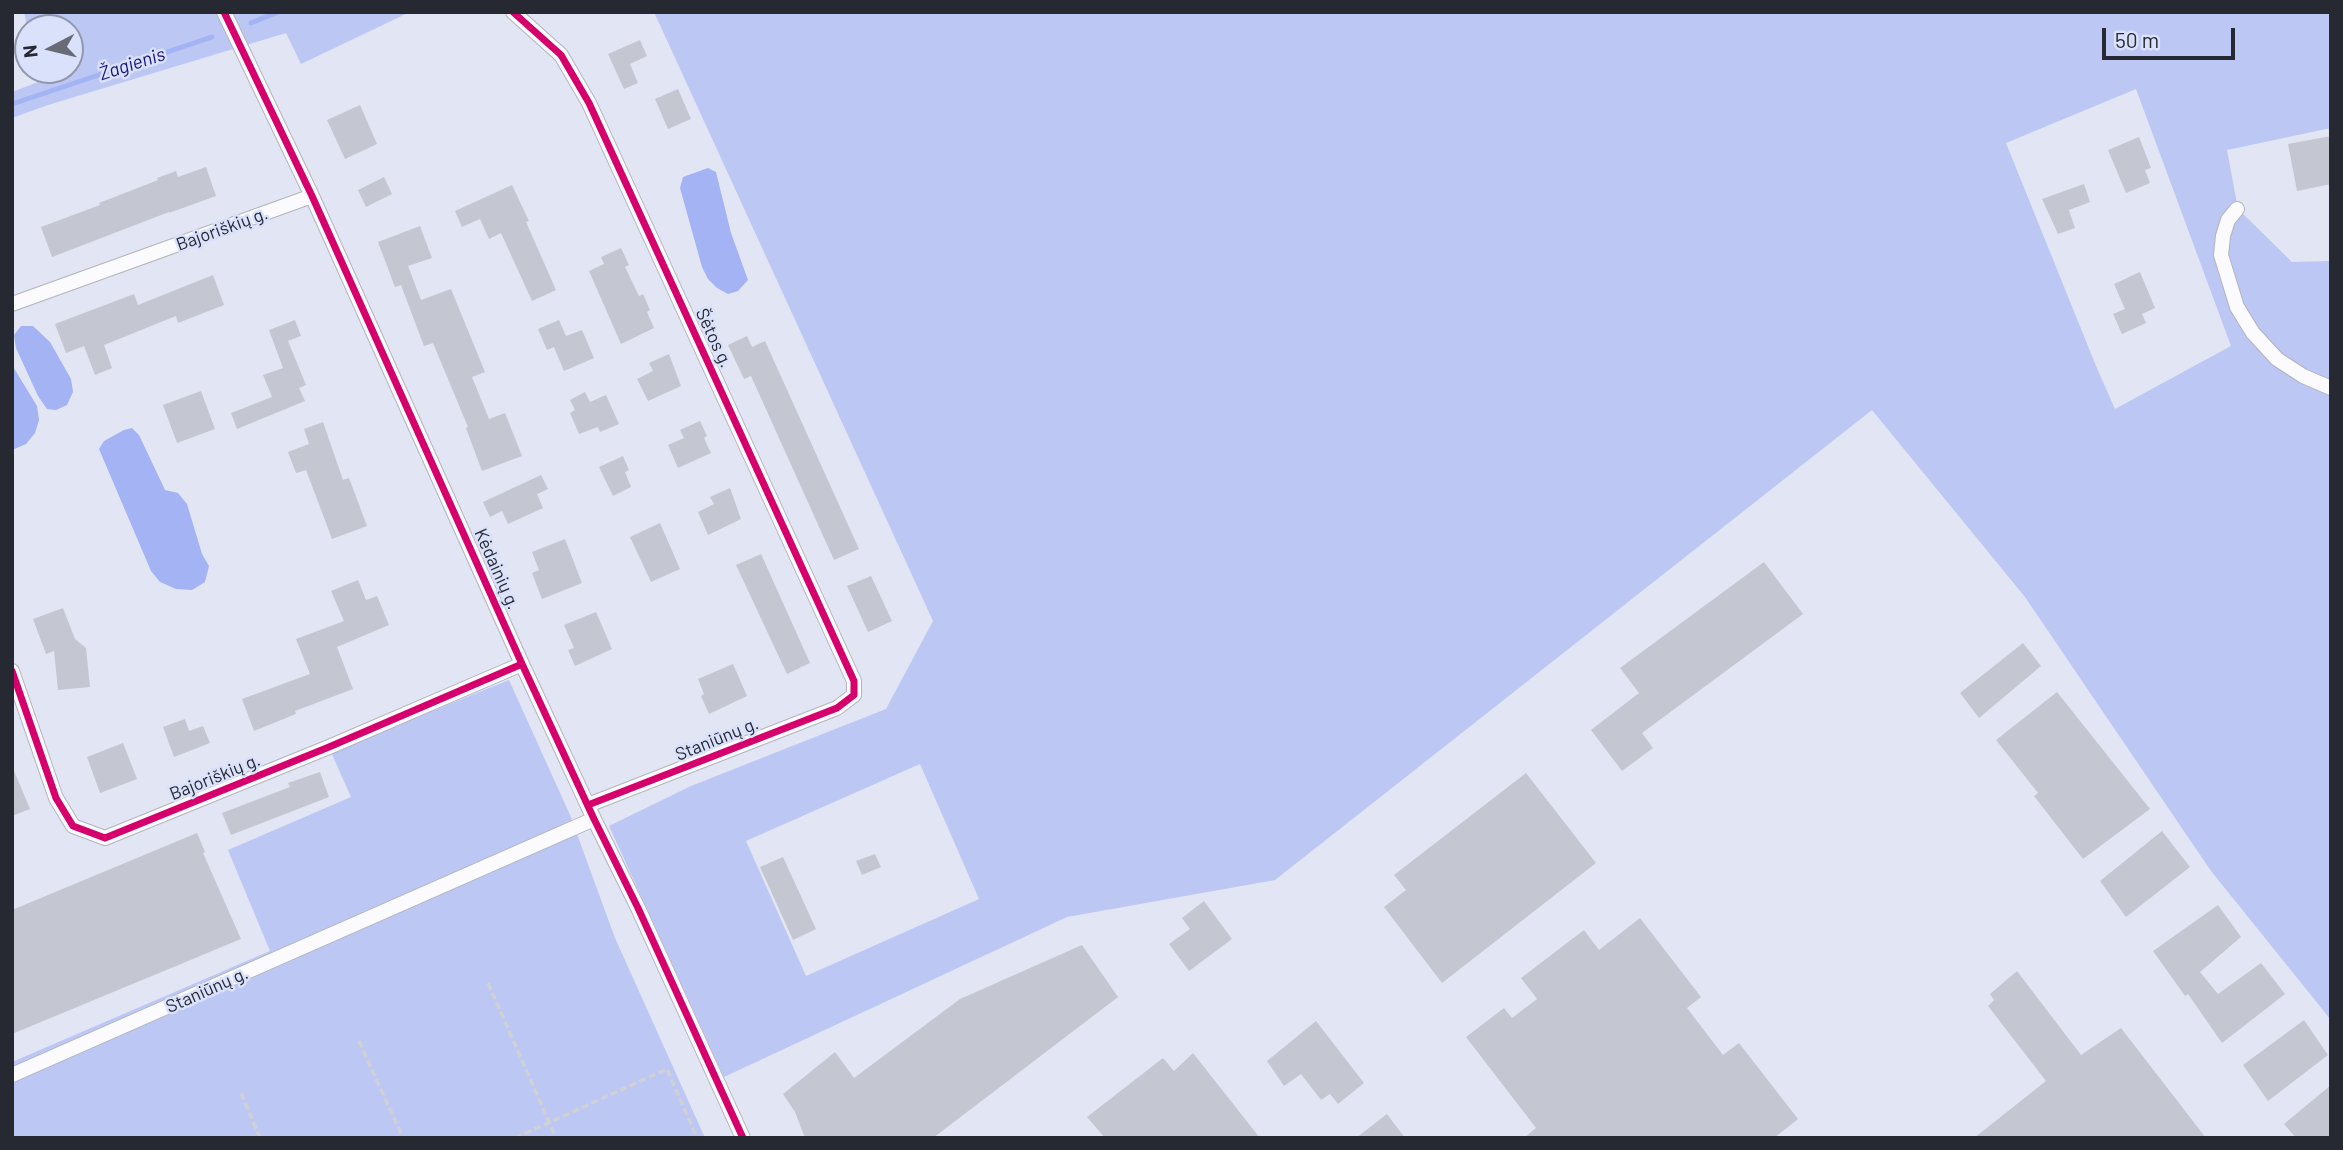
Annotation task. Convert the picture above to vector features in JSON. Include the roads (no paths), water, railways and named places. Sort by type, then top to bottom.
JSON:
[{"type":"street","name":"Kėdainių g.","points":[[225,12],[312,197],[522,664],[743,1138]]},
{"type":"street","name":"Šėtos g.","points":[[513,12],[561,55],[589,103],[854,681],[854,695]]},
{"type":"street","name":"Bajoriškių g.","points":[[12,304],[312,197]]},
{"type":"street","points":[[2237,209],[2228,220],[2222,236],[2221,255],[2237,307],[2253,333],[2277,359],[2303,376],[2331,388]]},
{"type":"street","name":"Bajoriškių g.","points":[[12,671],[56,798],[73,825],[105,838],[329,747],[522,664]]},
{"type":"street","name":"Staniūnų g.","points":[[12,1075],[591,812],[837,708],[854,695]]},
{"type":"waterway","name":"Žagienis","points":[[251,23],[278,12]]},
{"type":"waterway","name":"Žagienis","points":[[12,104],[212,37]]}]
